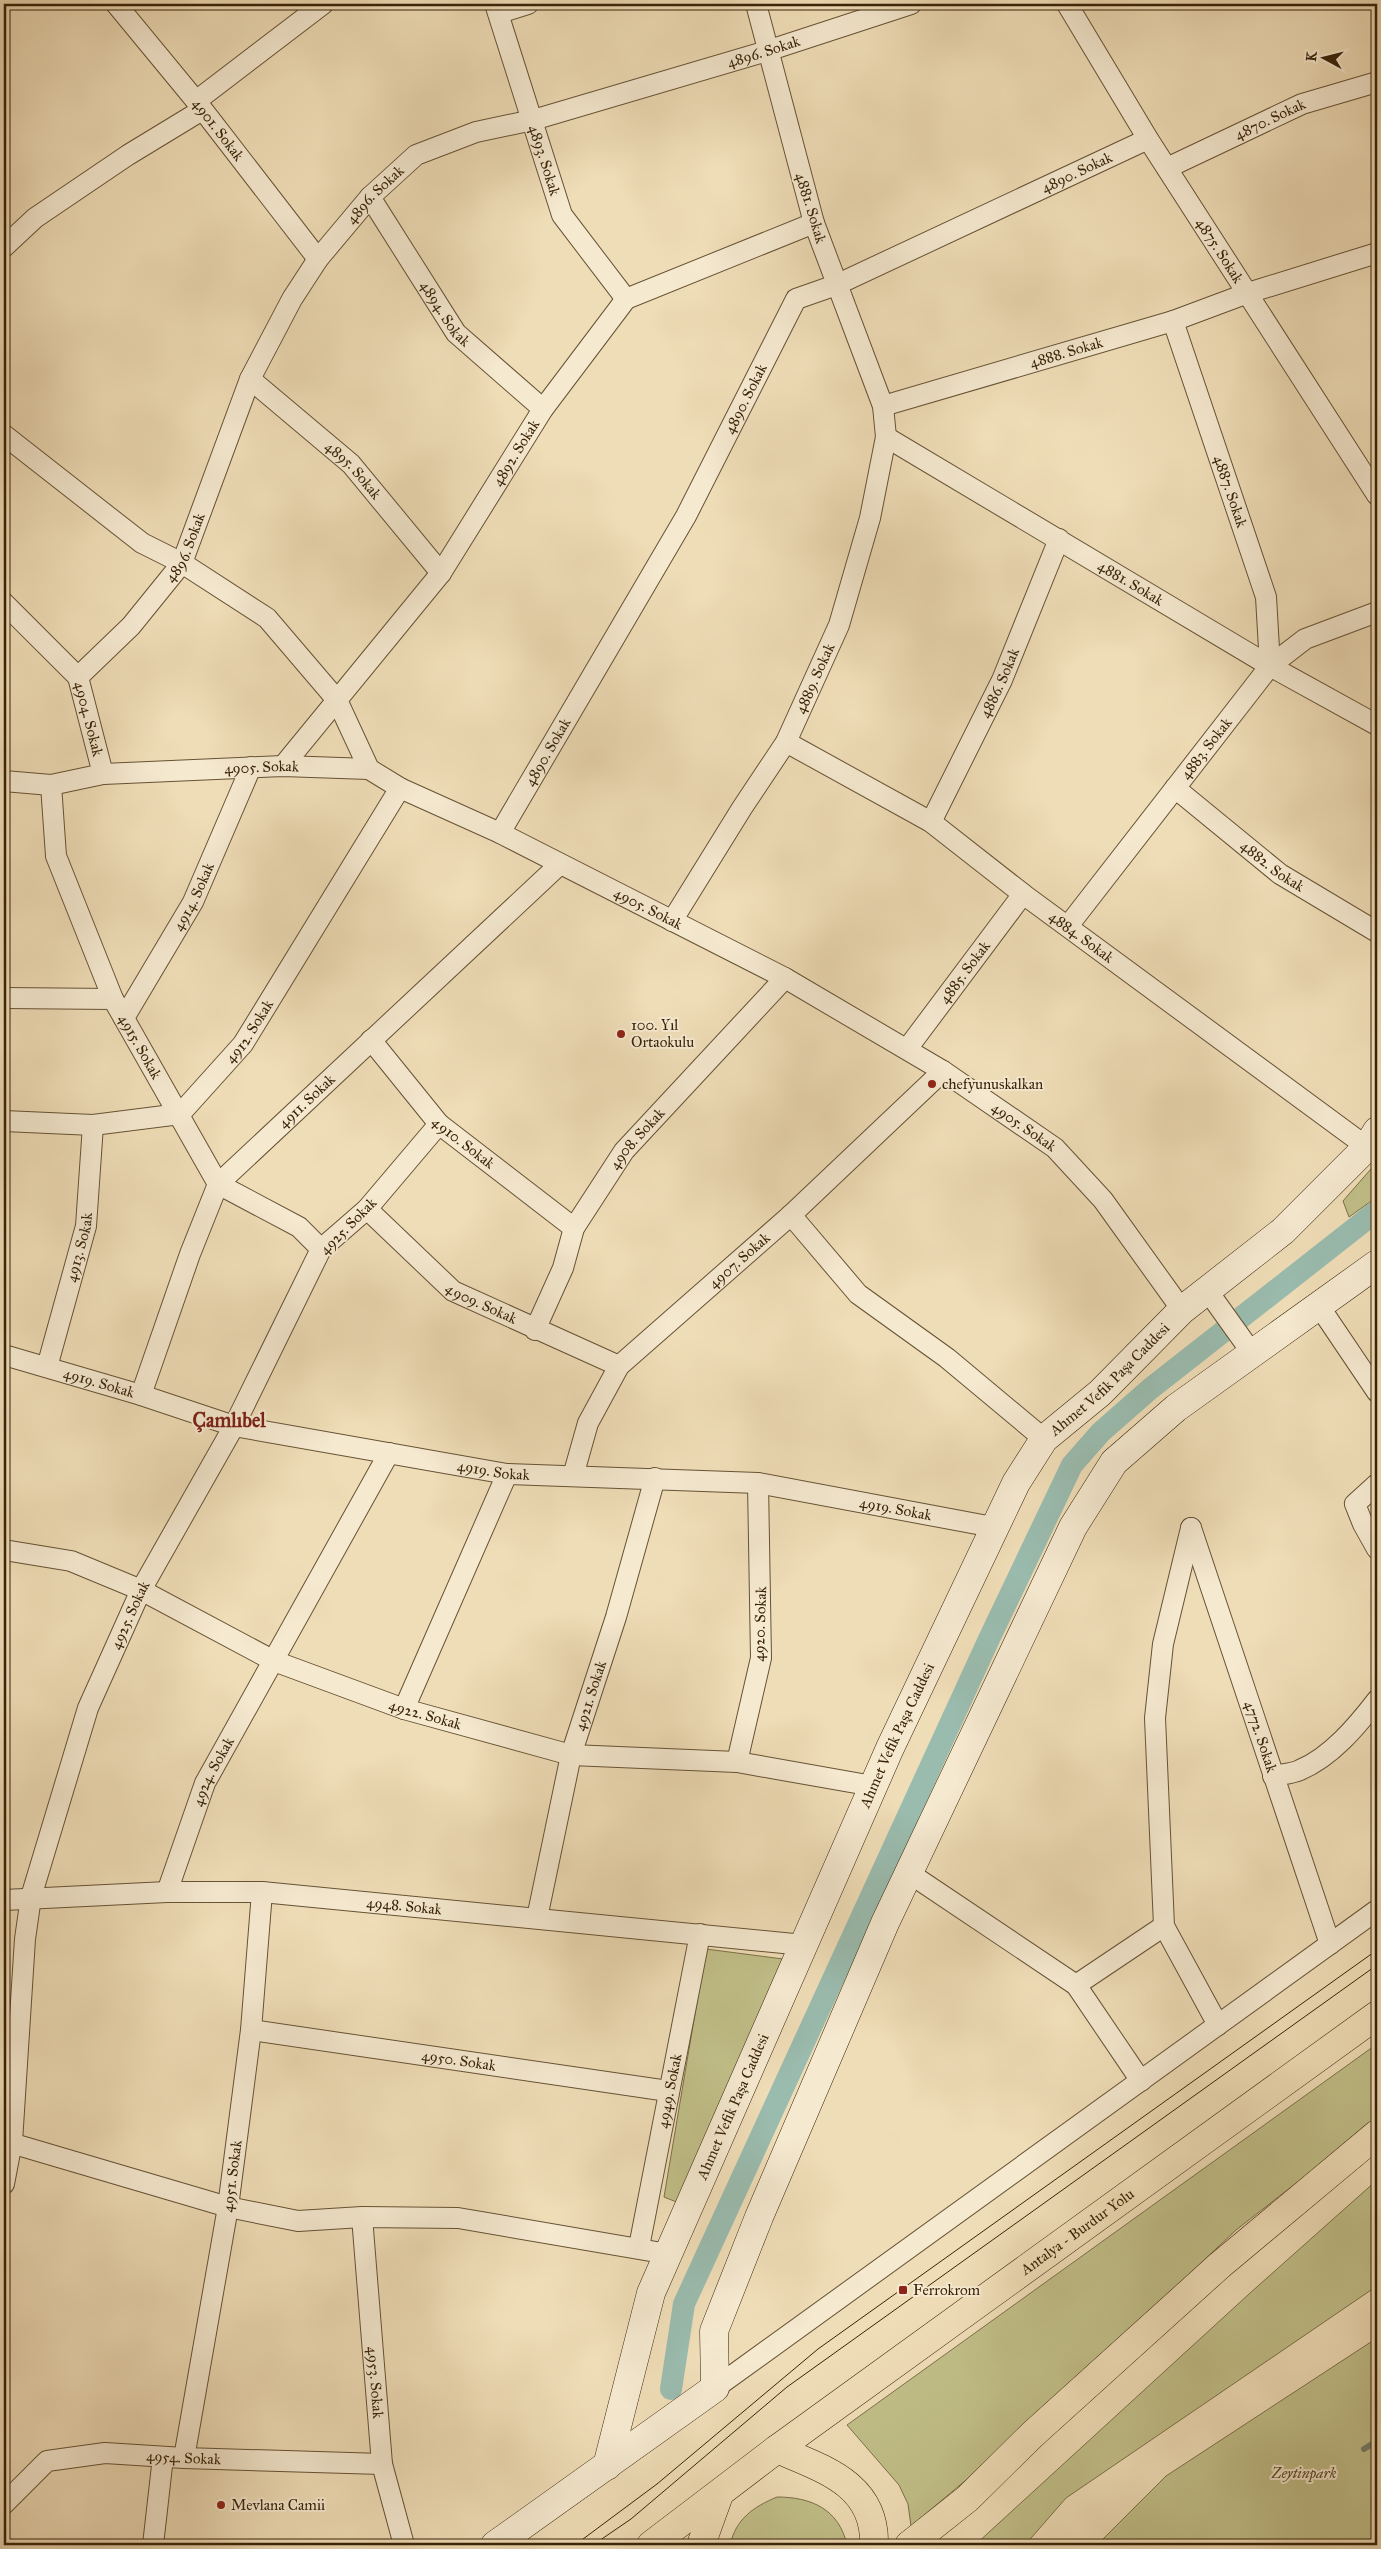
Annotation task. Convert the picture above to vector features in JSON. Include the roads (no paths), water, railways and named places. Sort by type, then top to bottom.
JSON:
[{"type":"highway","name":"Antalya - Burdur Yolu","points":[[719,2496],[777,2449],[1377,2016]]},
{"type":"highway","points":[[909,2545],[967,2499],[1033,2434],[1220,2265],[1377,2134]]},
{"type":"highway","points":[[777,2449],[824,2468],[842,2479],[857,2494],[868,2512],[874,2532],[874,2545]]},
{"type":"highway","points":[[651,2545],[719,2496]]},
{"type":"highway","points":[[701,2545],[719,2496]]},
{"type":"highway","points":[[935,2545],[967,2499]]},
{"type":"street","name":"4901. Sokak","points":[[116,4],[199,106],[318,259]]},
{"type":"street","points":[[4,247],[35,218],[199,106],[323,4]]},
{"type":"street","points":[[497,9],[528,4]]},
{"type":"street","name":"4881. Sokak","points":[[756,4],[767,52],[814,223],[883,406]]},
{"type":"street","name":"4896. Sokak","points":[[78,677],[131,626],[182,563],[250,379],[292,298],[318,259],[370,198],[416,155],[476,132],[533,120],[767,52],[911,4]]},
{"type":"street","name":"4875. Sokak","points":[[1067,4],[1148,139],[1377,495]]},
{"type":"street","name":"4893. Sokak","points":[[497,9],[562,215],[626,299]]},
{"type":"street","name":"4870. Sokak","points":[[1167,168],[1302,104],[1377,82]]},
{"type":"street","name":"4890. Sokak","points":[[500,833],[686,516],[796,299],[836,285],[1148,139]]},
{"type":"street","name":"4894. Sokak","points":[[370,198],[456,333],[543,409]]},
{"type":"street","points":[[626,299],[814,223]]},
{"type":"street","name":"4888. Sokak","points":[[883,406],[1173,321],[1248,293],[1377,253]]},
{"type":"street","name":"4892. Sokak","points":[[283,766],[441,573],[543,409],[626,299]]},
{"type":"street","name":"4887. Sokak","points":[[1173,321],[1266,597],[1270,666]]},
{"type":"street","name":"4895. Sokak","points":[[250,379],[351,464],[441,573]]},
{"type":"street","name":"4889. Sokak","points":[[672,921],[742,808],[786,742],[840,625],[870,518],[886,437],[883,406]]},
{"type":"street","points":[[4,435],[142,543],[182,563],[267,618],[337,700],[370,769]]},
{"type":"street","name":"4881. Sokak","points":[[886,437],[1270,666],[1377,725]]},
{"type":"street","name":"4886. Sokak","points":[[931,822],[1002,680],[1059,539]]},
{"type":"street","name":"4904. Sokak","points":[[4,603],[78,677],[103,774]]},
{"type":"street","name":"4883. Sokak","points":[[1068,926],[1270,666],[1306,639],[1377,612]]},
{"type":"street","name":"4884. Sokak","points":[[786,742],[931,822],[1023,894],[1372,1139]]},
{"type":"street","name":"4905. Sokak","points":[[4,781],[50,785],[103,774],[251,767],[283,766],[370,769],[400,788],[500,833],[559,865],[785,978],[943,1071],[1055,1148],[1103,1200],[1182,1310]]},
{"type":"street","name":"4914. Sokak","points":[[124,1018],[193,902],[251,767]]},
{"type":"street","name":"4915. Sokak","points":[[50,785],[56,856],[114,999],[218,1184]]},
{"type":"street","name":"4912. Sokak","points":[[180,1114],[243,1044],[400,788]]},
{"type":"street","name":"4882. Sokak","points":[[1175,788],[1280,874],[1377,932]]},
{"type":"street","name":"4911. Sokak","points":[[141,1395],[190,1254],[218,1184],[559,865]]},
{"type":"street","name":"4885. Sokak","points":[[907,1049],[1023,894]]},
{"type":"street","name":"4908. Sokak","points":[[536,1330],[563,1268],[574,1228],[624,1151],[785,978]]},
{"type":"street","points":[[4,998],[114,999]]},
{"type":"street","name":"4910. Sokak","points":[[370,1040],[439,1124],[574,1228]]},
{"type":"street","name":"4907. Sokak","points":[[573,1476],[588,1423],[619,1366],[791,1215],[943,1071]]},
{"type":"street","points":[[4,1121],[93,1125],[180,1114]]},
{"type":"street","name":"4925. Sokak","points":[[4,2184],[25,1939],[31,1897],[88,1708],[141,1590],[234,1426],[321,1249],[367,1209],[439,1124]]},
{"type":"street","name":"4913. Sokak","points":[[47,1367],[86,1226],[93,1125]]},
{"type":"street","name":"Ahmet Vefik Paşa Caddesi","points":[[607,2466],[651,2293],[873,1786],[993,1527],[1016,1483],[1044,1439],[1100,1393],[1182,1310],[1283,1231],[1372,1139]]},
{"type":"street","points":[[218,1184],[299,1228],[321,1249]]},
{"type":"street","name":"4909. Sokak","points":[[367,1209],[453,1291],[619,1366]]},
{"type":"street","points":[[791,1215],[858,1294],[947,1358],[1044,1439]]},
{"type":"street","points":[[715,2388],[714,2331],[759,2218],[909,1873],[1073,1527],[1114,1462],[1176,1408],[1239,1335],[1319,1306],[1377,1264]]},
{"type":"street","points":[[1207,1290],[1239,1335]]},
{"type":"street","points":[[1319,1306],[1377,1392]]},
{"type":"street","name":"4919. Sokak","points":[[4,1355],[141,1395],[234,1426],[507,1474],[758,1483],[993,1527]]},
{"type":"street","name":"4924. Sokak","points":[[167,1892],[205,1784],[389,1453]]},
{"type":"street","points":[[404,1709],[507,1474]]},
{"type":"street","name":"4921. Sokak","points":[[537,1918],[572,1755],[616,1617],[655,1478]]},
{"type":"street","name":"4920. Sokak","points":[[737,1762],[761,1658],[758,1483]]},
{"type":"street","points":[[1377,1484],[1355,1504],[1363,1524],[1377,1549]]},
{"type":"street","name":"4772. Sokak","points":[[1164,1926],[1155,1718],[1163,1644],[1191,1528],[1330,1944]]},
{"type":"street","name":"4922. Sokak","points":[[4,1550],[70,1561],[141,1590],[274,1660],[404,1709],[572,1755],[737,1762],[873,1786]]},
{"type":"street","points":[[1273,1776],[1298,1771],[1318,1761],[1362,1720],[1377,1700]]},
{"type":"street","points":[[909,1873],[1076,1985],[1141,2081]]},
{"type":"street","name":"4948. Sokak","points":[[4,1900],[31,1897],[167,1892],[262,1892],[804,1945]]},
{"type":"street","name":"4951. Sokak","points":[[184,2458],[228,2207],[251,2030],[262,1892]]},
{"type":"street","points":[[495,2545],[1377,1910]]},
{"type":"street","points":[[1076,1985],[1164,1926],[1218,2025]]},
{"type":"street","name":"4949. Sokak","points":[[639,2247],[700,1934]]},
{"type":"street","name":"4950. Sokak","points":[[251,2030],[668,2091]]},
{"type":"street","points":[[8,2141],[228,2207],[298,2221],[362,2217],[458,2218],[639,2247],[668,2254]]},
{"type":"street","name":"4953. Sokak","points":[[362,2217],[382,2464],[404,2545]]},
{"type":"street","name":"4954. Sokak","points":[[4,2504],[47,2461],[105,2453],[184,2458],[382,2464]]},
{"type":"street","points":[[153,2545],[163,2457]]},
{"type":"waterway","points":[[671,2389],[684,2304],[989,1639],[1072,1465],[1101,1432],[1150,1389],[1377,1211]]},
{"type":"waterway","points":[[1364,2449],[1377,2441]]},
{"type":"tram line","points":[[575,2545],[657,2484],[818,2349],[1377,1950]]},
{"type":"tram line","points":[[593,2545],[631,2519],[787,2387],[1377,1965]]},
{"type":"place","name":"100. Yıl Ortaokulu","points":[[621,1034]]},
{"type":"place","name":"chefyunuskalkan","points":[[932,1084]]},
{"type":"place","name":"Ferrokrom","points":[[903,2290]]},
{"type":"place","name":"Mevlana Camii","points":[[221,2505]]},
{"type":"district","name":"Çamlıbel","points":[[229,1420]]},
{"type":"park label","name":"Zeytinpark","points":[[1304,2473]]}]
